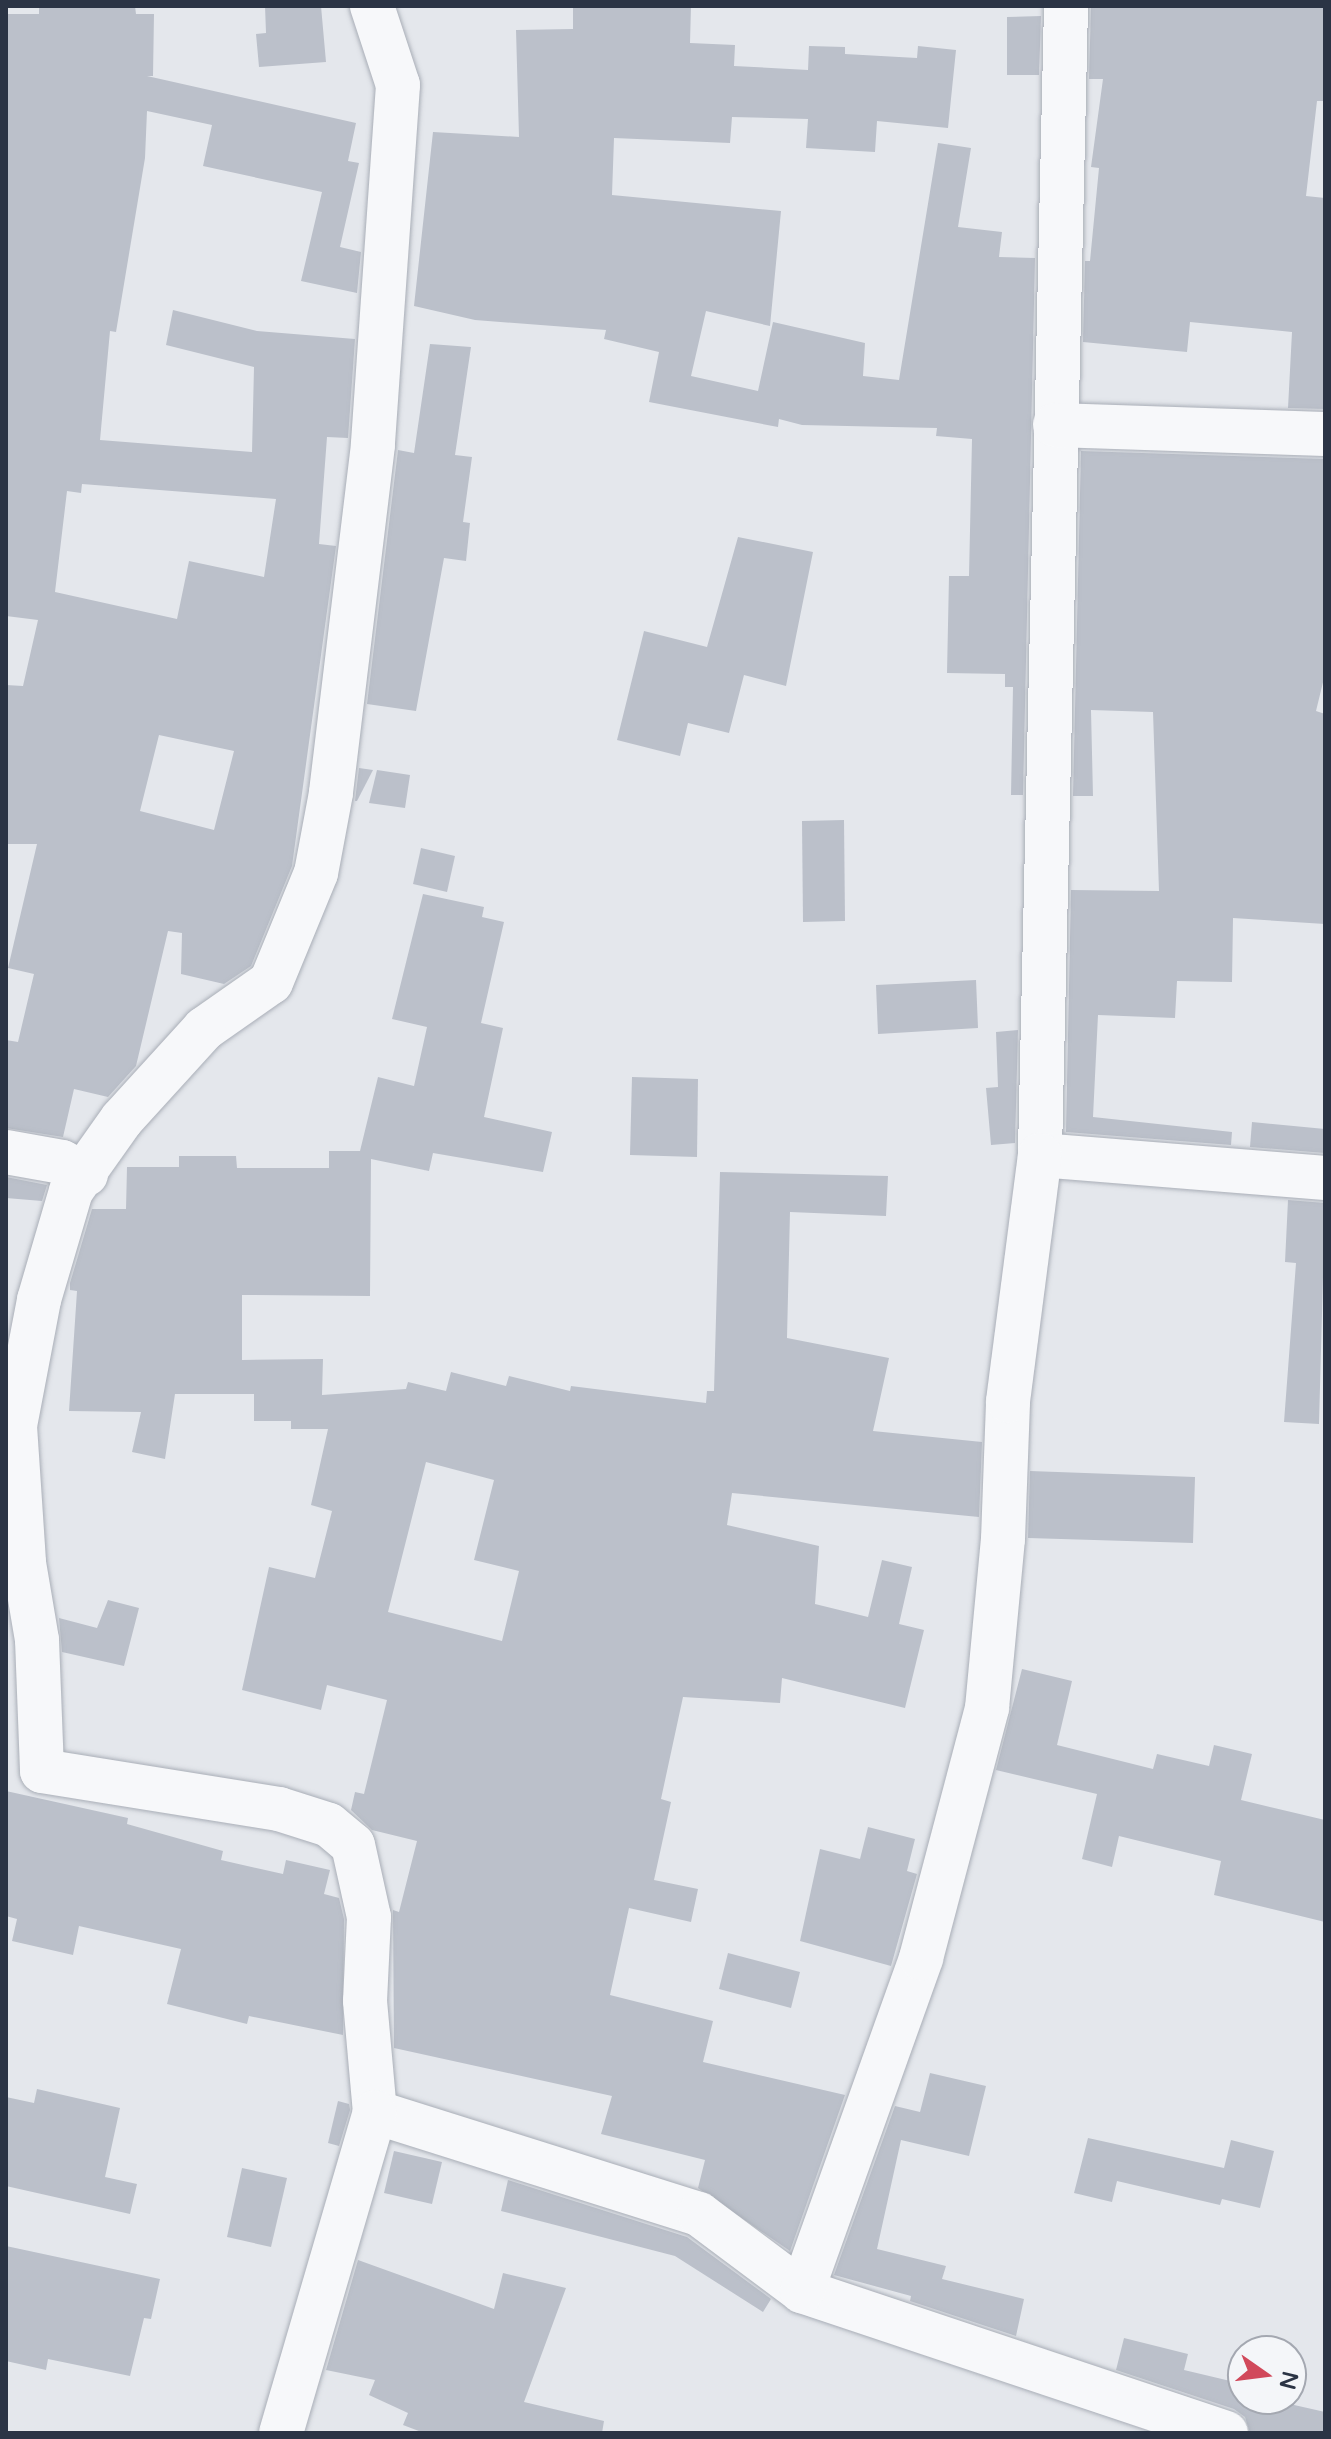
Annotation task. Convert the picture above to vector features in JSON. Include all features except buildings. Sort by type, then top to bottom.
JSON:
[{"type":"street","points":[[281,2433],[375,2112],[365,2001],[369,1917],[353,1845],[329,1825],[279,1809],[42,1771],[37,1640],[24,1563],[10,1426],[39,1300],[71,1191],[86,1174],[122,1119],[176,1055],[271,982],[316,873],[331,793],[373,445],[398,85],[372,6]]},
{"type":"street","points":[[802,2291],[921,1958],[987,1708],[1003,1539],[1008,1401],[1040,1155],[1066,6]]},
{"type":"street","points":[[1055,425],[1325,434]]},
{"type":"street","points":[[6,1152],[62,1162],[86,1174]]},
{"type":"street","points":[[1040,1155],[1325,1178]]},
{"type":"street","points":[[375,2112],[699,2214],[802,2291],[1226,2433]]}]
